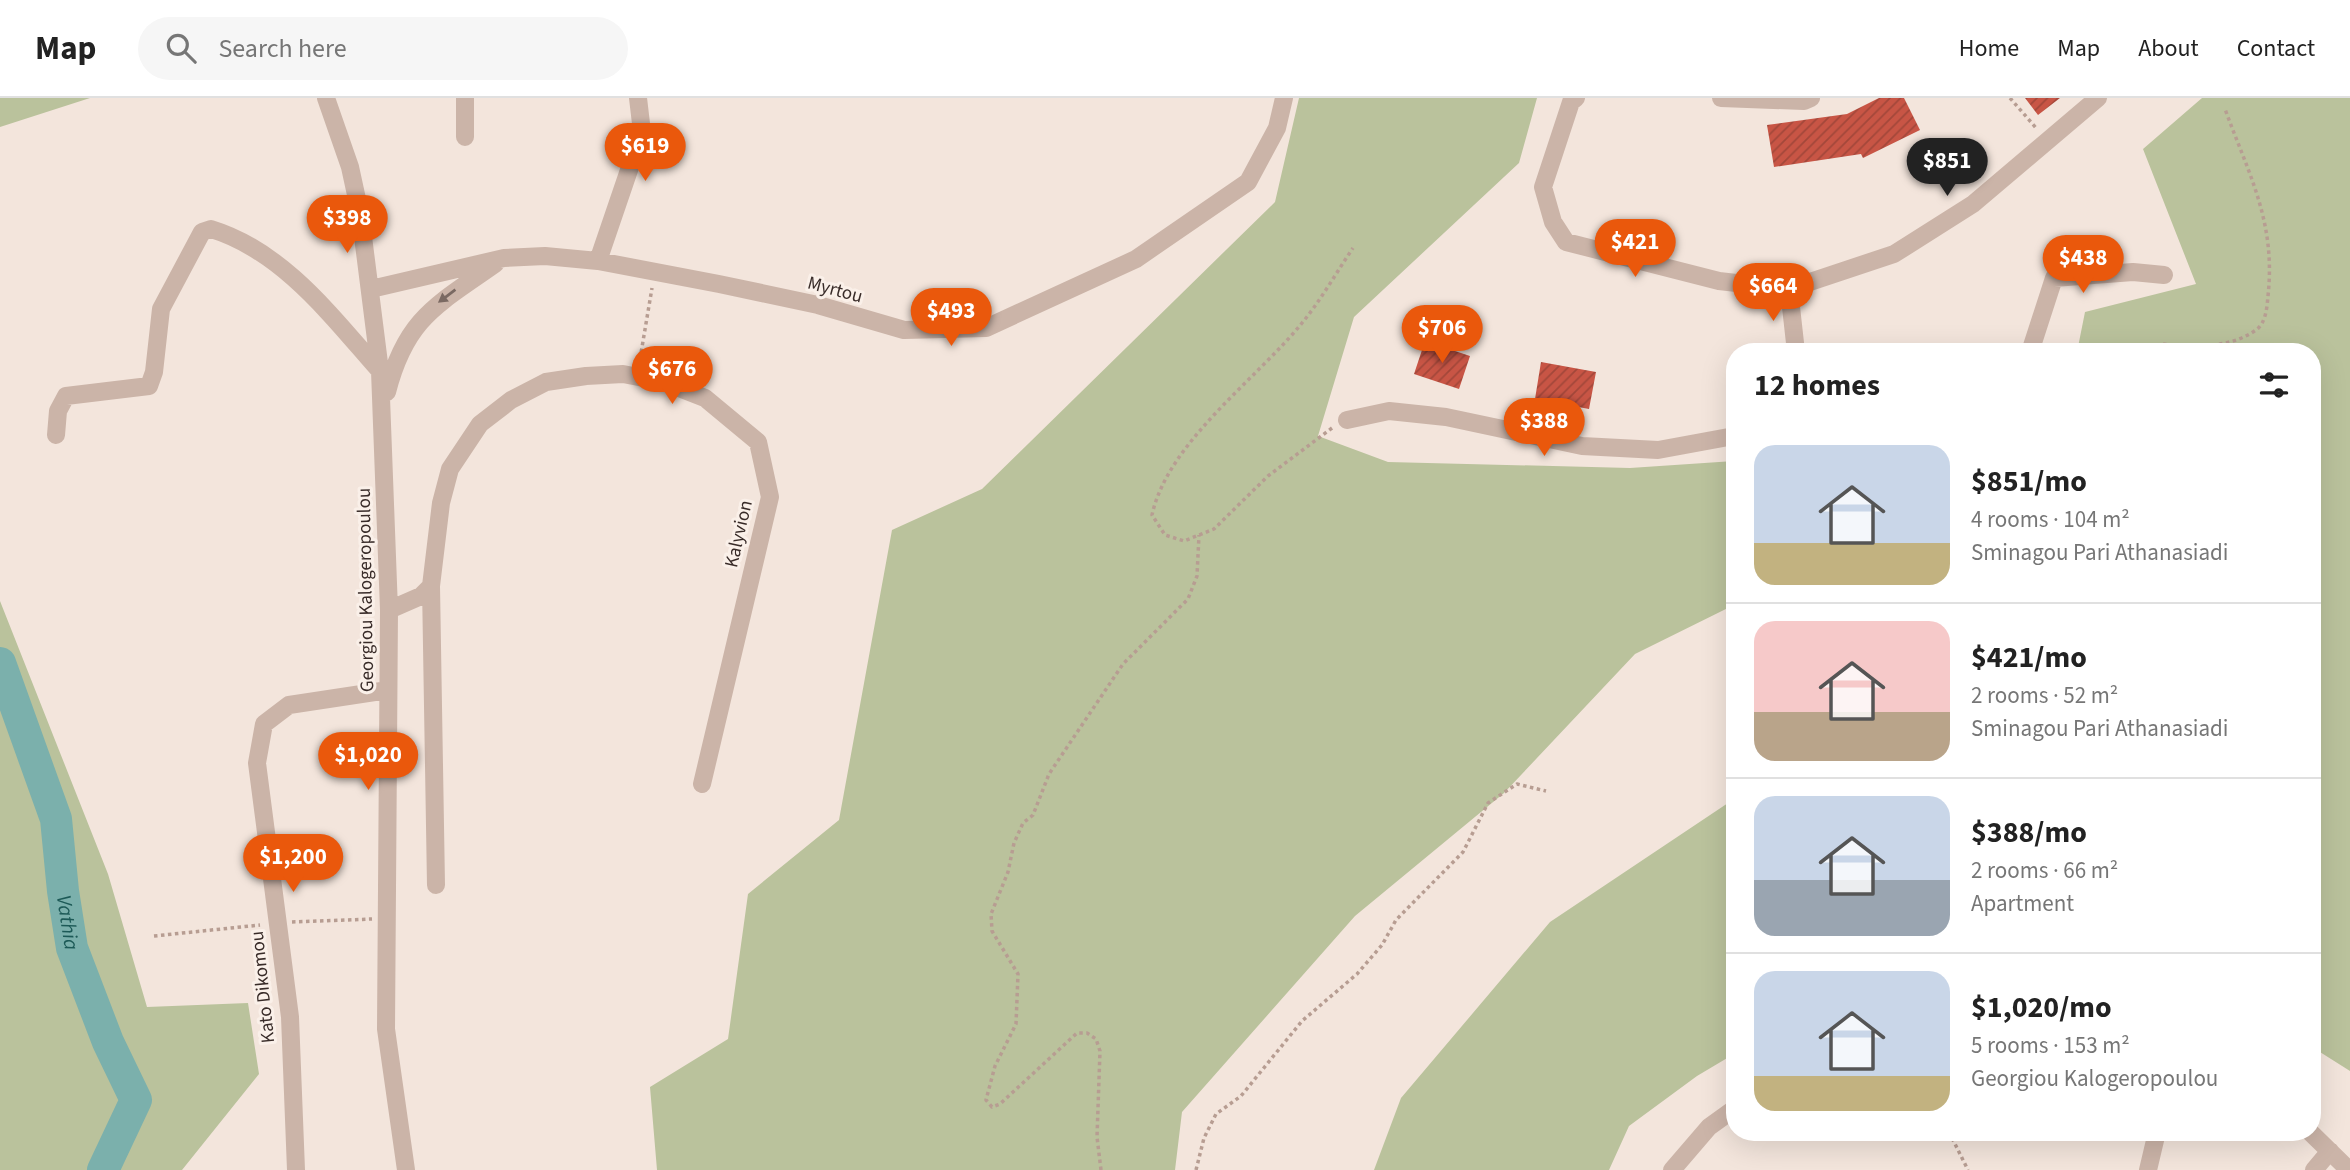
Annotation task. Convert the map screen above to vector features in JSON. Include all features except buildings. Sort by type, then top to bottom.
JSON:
[{"type":"street","name":"Georgiou Kalogeropoulou","points":[[326,98],[350,167],[371,289],[383,408],[389,610],[386,1029],[406,1170]]},
{"type":"street","points":[[465,98],[465,137]]},
{"type":"street","points":[[598,261],[642,132],[638,98]]},
{"type":"street","name":"Myrtou","points":[[371,289],[504,258],[545,256],[598,261],[805,303],[904,330],[986,328],[1136,259],[1248,182],[1278,128],[1284,98]]},
{"type":"street","points":[[1576,98],[1571,102],[1542,187],[1553,222],[1566,242],[1719,281],[1789,289],[1894,254],[1973,204],[2098,98]]},
{"type":"street","points":[[1721,98],[1811,98]]},
{"type":"street","points":[[56,435],[58,411],[66,396],[149,386],[154,372],[161,309],[202,232],[211,229],[269,257],[324,308],[380,371]]},
{"type":"street","points":[[383,408],[396,358],[413,330],[449,294],[504,258]]},
{"type":"street","points":[[2033,343],[2054,278],[2133,272],[2164,275]]},
{"type":"street","points":[[1789,289],[1795,343]]},
{"type":"street","name":"Kalyvion","points":[[436,885],[431,586],[442,503],[450,469],[480,424],[511,400],[547,382],[586,376],[638,377],[664,382],[705,398],[758,442],[770,497],[702,784]]},
{"type":"street","points":[[1347,419],[1390,411],[1435,415],[1582,446],[1658,450],[1726,437]]},
{"type":"street","points":[[389,610],[421,596],[431,586]]},
{"type":"street","name":"Kato Dikomou","points":[[296,1170],[290,1017],[257,763],[264,724],[289,705],[388,690]]},
{"type":"street","points":[[1672,1170],[1709,1127],[1726,1115]]},
{"type":"street","points":[[2148,1170],[2155,1141]]},
{"type":"street","points":[[2320,1141],[2349,1170]]},
{"type":"street","points":[[2314,1170],[2330,1151]]},
{"type":"path","points":[[2010,98],[2048,141]]},
{"type":"path","points":[[2225,109],[2262,203],[2270,278],[2266,313],[2258,329],[2225,343]]},
{"type":"path","points":[[1347,419],[1318,436],[1268,476],[1214,528],[1184,541],[1166,535],[1152,514],[1157,493],[1192,442],[1302,323],[1353,248]]},
{"type":"path","points":[[638,377],[651,293]]},
{"type":"path","points":[[1101,1170],[1097,1137],[1100,1051],[1096,1039],[1087,1033],[1077,1033],[1000,1104],[992,1107],[986,1100],[995,1066],[1016,1024],[1018,991],[1018,974],[992,931],[991,914],[1008,872],[1014,843],[1023,823],[1033,816],[1049,774],[1123,664],[1188,599],[1197,576],[1199,535]]},
{"type":"path","points":[[1196,1170],[1204,1138],[1216,1114],[1241,1096],[1302,1021],[1357,974],[1382,945],[1396,920],[1463,852],[1488,803],[1517,784],[1546,791]]},
{"type":"path","points":[[1954,1141],[1968,1170]]},
{"type":"green space","points":[[0,98],[90,98],[0,127]]},
{"type":"green space","points":[[1299,98],[1537,98],[1519,163],[1354,317],[1318,436],[1388,462],[1630,468],[1726,462],[1726,609],[1635,654],[1504,793],[1355,916],[1182,1112],[1175,1170],[657,1170],[650,1087],[728,1039],[748,894],[839,820],[892,530],[982,489],[1275,202]]},
{"type":"green space","points":[[2202,98],[2350,98],[2350,1071],[2321,1053],[2321,343],[2079,343],[2085,312],[2196,284],[2143,149]]},
{"type":"green space","points":[[0,601],[108,874],[147,1007],[248,1003],[259,1074],[182,1170],[0,1170]]},
{"type":"green space","points":[[1726,804],[1726,1059],[1697,1076],[1629,1126],[1609,1170],[1374,1170],[1401,1098],[1550,922]]},
{"type":"waterway","name":"Vathia","points":[[0,663],[56,819],[72,948],[108,1042],[136,1100],[103,1170]]}]
